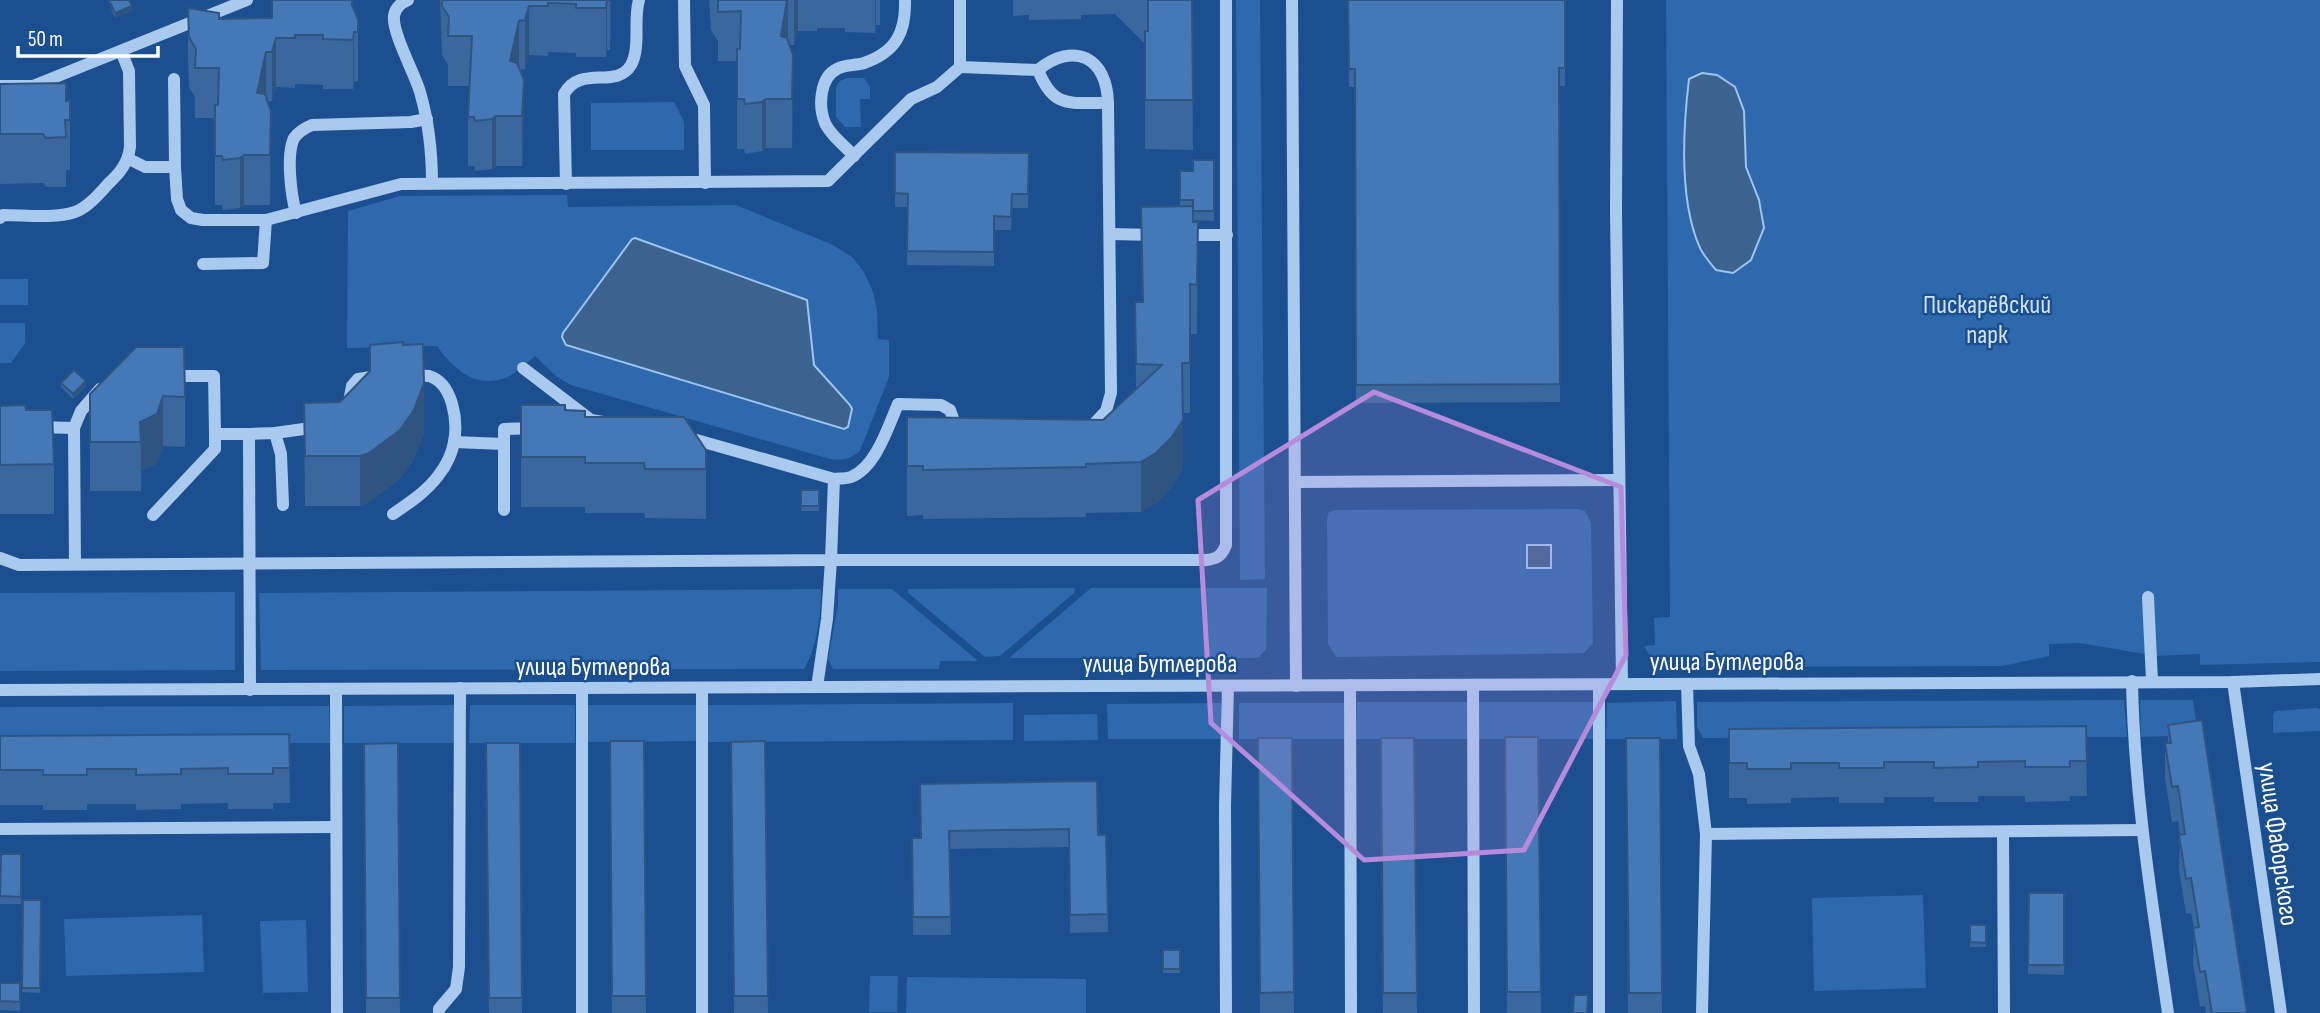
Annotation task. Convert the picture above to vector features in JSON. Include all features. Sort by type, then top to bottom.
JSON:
[{"type":"street","points":[[0,86],[33,86],[247,0]]},
{"type":"street","points":[[408,0],[400,5],[394,15],[396,29],[420,89],[427,119],[432,152],[432,183]]},
{"type":"street","points":[[566,184],[565,94],[569,86],[577,80],[611,77],[624,73],[631,66],[635,53],[635,13],[639,0]]},
{"type":"street","points":[[684,0],[685,66],[704,105],[705,183]]},
{"type":"street","points":[[854,156],[825,123],[822,86],[827,76],[837,69],[863,64],[891,46],[902,34],[905,0]]},
{"type":"street","points":[[960,0],[960,67]]},
{"type":"street","points":[[0,558],[19,565],[1215,559],[1222,554],[1226,545],[1226,0]]},
{"type":"street","points":[[1292,0],[1297,482],[1296,685]]},
{"type":"street","points":[[1617,0],[1618,480],[1622,684]]},
{"type":"street","points":[[0,218],[3,215],[75,212],[90,203],[116,177],[129,159],[129,71],[121,51]]},
{"type":"street","points":[[174,79],[177,199],[181,210],[191,218],[203,220],[265,220],[401,184],[828,181],[911,99],[937,87],[960,67],[1038,70],[1050,60],[1061,56],[1081,56],[1094,62],[1103,72],[1108,88],[1111,393],[1105,411],[1094,426],[1078,436]]},
{"type":"street","points":[[1038,70],[1045,87],[1054,97],[1066,102],[1108,103]]},
{"type":"street","points":[[296,213],[292,198],[291,151],[294,139],[301,130],[312,125],[411,122],[427,119]]},
{"type":"street","points":[[129,159],[145,167],[176,167]]},
{"type":"street","points":[[204,264],[263,263],[265,220]]},
{"type":"street","points":[[1111,234],[1227,235]]},
{"type":"street","points":[[523,368],[585,421],[614,424]]},
{"type":"street","points":[[153,515],[215,449],[214,376],[164,376]]},
{"type":"street","points":[[215,435],[275,433],[333,424],[348,409],[352,386],[358,379],[368,376],[429,376],[442,385],[450,400],[455,414],[454,442],[448,461],[438,477],[419,496],[393,514]]},
{"type":"street","points":[[75,563],[74,428],[81,411],[93,396],[114,380]]},
{"type":"street","points":[[675,435],[834,479],[851,477],[868,463],[880,448],[898,404],[942,405],[950,410],[962,438],[971,441]]},
{"type":"street","points":[[20,426],[74,428]]},
{"type":"street","points":[[504,510],[504,429],[554,428]]},
{"type":"street","points":[[275,433],[281,454],[283,505]]},
{"type":"street","points":[[249,434],[250,690]]},
{"type":"street","points":[[454,442],[504,444]]},
{"type":"street","points":[[817,687],[827,619],[834,479]]},
{"type":"street","points":[[1297,482],[1618,480]]},
{"type":"street","points":[[2148,597],[2152,681]]},
{"type":"street","name":"улица Бутлерова","points":[[0,690],[2233,682],[2320,679]]},
{"type":"street","points":[[2132,681],[2133,744],[2141,830],[2168,1013]]},
{"type":"street","name":"улица Фаворского","points":[[2233,682],[2281,1013]]},
{"type":"street","points":[[1687,684],[1689,746],[1699,774],[1706,834],[1702,1013]]},
{"type":"street","points":[[1350,685],[1351,1013]]},
{"type":"street","points":[[1473,685],[1474,1013]]},
{"type":"street","points":[[1599,685],[1599,1013]]},
{"type":"street","points":[[1226,1013],[1225,806],[1228,686]]},
{"type":"street","points":[[439,1013],[439,1009],[456,989],[459,967],[460,688]]},
{"type":"street","points":[[702,688],[702,1013]]},
{"type":"street","points":[[336,689],[337,1013]]},
{"type":"street","points":[[582,689],[582,1013]]},
{"type":"street","points":[[0,829],[336,827]]},
{"type":"street","points":[[1706,834],[2141,830]]},
{"type":"street","points":[[2003,832],[2004,1013]]},
{"type":"highlighted area","points":[[1374,392],[1621,487],[1626,655],[1524,850],[1364,860],[1211,723],[1198,500]]},
{"type":"green space","points":[[1236,0],[1260,0],[1265,579],[1240,580]]},
{"type":"green space","name":"Пискарёвский парк","points":[[1666,0],[2320,0],[2320,662],[2200,665],[2200,654],[2156,656],[2080,643],[2049,644],[2049,656],[2003,666],[1662,667],[1653,662],[1644,646],[1655,645],[1654,618],[1670,617]]},
{"type":"green space","points":[[846,78],[864,78],[870,87],[870,99],[860,99],[861,127],[845,127],[836,117],[836,87]]},
{"type":"green space","points":[[674,102],[684,122],[684,150],[591,150],[591,103]]},
{"type":"green space","points":[[567,195],[568,207],[736,205],[833,245],[852,257],[864,272],[873,292],[878,339],[889,340],[889,377],[860,451],[846,459],[830,459],[571,385],[557,377],[535,356],[508,377],[486,381],[459,370],[437,346],[347,348],[348,211],[400,196]]},
{"type":"green space","points":[[0,279],[28,279],[28,305],[0,305]]},
{"type":"green space","points":[[0,323],[25,323],[25,343],[11,363],[0,363]]},
{"type":"green space","points":[[1585,511],[1591,523],[1593,643],[1584,653],[1336,657],[1328,644],[1329,512]]},
{"type":"green space","points":[[1075,588],[1074,593],[1000,656],[985,657],[908,593],[908,589]]},
{"type":"green space","points":[[1091,588],[1267,588],[1266,649],[1259,657],[1253,658],[1009,658]]},
{"type":"green space","points":[[821,589],[817,630],[804,669],[261,670],[259,593]]},
{"type":"green space","points":[[838,589],[892,589],[978,661],[940,661],[939,669],[833,669],[828,659],[838,605]]},
{"type":"green space","points":[[235,592],[235,670],[0,671],[0,593]]},
{"type":"green space","points":[[2124,700],[2127,737],[1703,738],[1697,727],[1697,702]]},
{"type":"green space","points":[[2140,700],[2193,700],[2198,735],[2141,737]]},
{"type":"green space","points":[[1676,701],[1677,739],[1606,739],[1607,703]]},
{"type":"green space","points":[[1357,702],[1467,702],[1468,739],[1356,739]]},
{"type":"green space","points":[[1478,702],[1593,702],[1593,739],[1479,739]]},
{"type":"green space","points":[[1013,703],[1013,740],[708,742],[708,705]]},
{"type":"green space","points":[[1221,703],[1221,739],[1108,739],[1107,704]]},
{"type":"green space","points":[[1239,703],[1344,703],[1344,739],[1239,739]]},
{"type":"green space","points":[[455,705],[455,743],[344,743],[344,706]]},
{"type":"green space","points":[[470,705],[575,705],[575,743],[469,743]]},
{"type":"green space","points":[[588,705],[696,705],[696,741],[588,742]]},
{"type":"green space","points":[[329,706],[330,743],[0,744],[0,707]]},
{"type":"green space","points":[[2320,709],[2320,731],[2273,733],[2275,711]]},
{"type":"green space","points":[[1097,714],[1098,740],[1024,741],[1024,715]]},
{"type":"green space","points":[[1923,895],[1926,988],[1814,991],[1812,898]]},
{"type":"green space","points":[[202,915],[204,972],[66,976],[64,919]]},
{"type":"green space","points":[[306,920],[308,992],[263,993],[260,921]]},
{"type":"green space","points":[[870,976],[898,976],[897,1012],[869,1012]]},
{"type":"green space","points":[[907,977],[1086,979],[1086,1013],[906,1013]]},
{"type":"shaded area","points":[[1702,73],[1717,75],[1735,87],[1744,111],[1746,167],[1759,200],[1764,228],[1751,260],[1733,273],[1716,270],[1705,257],[1693,229],[1689,209],[1684,165],[1687,99],[1689,79]]},
{"type":"shaded area","points":[[635,238],[807,300],[814,365],[850,405],[852,409],[848,427],[844,429],[566,345],[563,333]]},
{"type":"shaded area","points":[[1527,545],[1551,545],[1551,568],[1527,568]]},
{"type":"building","points":[[109,0],[129,0],[132,6],[115,13]]},
{"type":"building","points":[[272,0],[352,0],[358,19],[358,32],[354,32],[353,40],[323,39],[323,35],[276,38],[272,52],[266,52],[257,93],[265,94],[271,112],[270,155],[244,155],[223,160],[222,156],[215,156],[215,105],[218,105],[219,68],[195,68],[196,49],[189,37],[188,8],[219,13],[219,19],[272,18]]},
{"type":"building","points":[[442,0],[607,0],[606,8],[576,8],[576,4],[548,3],[548,6],[529,6],[525,20],[519,21],[510,61],[517,63],[524,80],[522,116],[496,116],[475,121],[474,117],[468,117],[472,36],[448,36],[449,17],[442,6]]},
{"type":"building","points":[[718,0],[787,0],[781,36],[787,38],[793,55],[792,99],[766,99],[745,104],[744,99],[737,99],[737,49],[740,49],[741,11],[718,12]]},
{"type":"building","points":[[1148,0],[1192,0],[1193,100],[1145,100]]},
{"type":"building","points":[[1348,0],[1565,0],[1565,68],[1559,68],[1560,384],[1356,385],[1355,69],[1349,69]]},
{"type":"building","points":[[66,83],[70,120],[65,120],[66,137],[0,134],[0,84]]},
{"type":"building","points":[[895,152],[1029,153],[1028,194],[1012,194],[1011,217],[994,216],[994,252],[907,251],[908,194],[895,193]]},
{"type":"building","points":[[1193,160],[1214,160],[1214,211],[1193,211],[1193,200],[1180,200],[1180,171],[1193,171]]},
{"type":"building","points":[[1193,206],[1193,222],[1198,222],[1197,285],[1190,284],[1190,363],[1182,363],[1183,420],[1171,438],[1156,453],[1141,462],[1086,464],[1086,467],[923,470],[923,466],[907,466],[907,417],[1103,420],[1162,365],[1136,364],[1135,302],[1143,302],[1141,207]]},
{"type":"building","points":[[403,342],[403,345],[423,344],[424,383],[414,410],[400,430],[369,453],[360,456],[305,456],[304,403],[340,402],[370,371],[370,345]]},
{"type":"building","points":[[136,347],[184,347],[185,397],[163,396],[157,414],[140,422],[141,442],[90,442],[90,394]]},
{"type":"building","points":[[74,370],[86,381],[73,394],[61,383]]},
{"type":"building","points":[[25,405],[26,410],[52,410],[54,464],[0,465],[0,406]]},
{"type":"building","points":[[521,405],[565,405],[565,410],[585,411],[585,417],[684,417],[706,450],[706,469],[645,469],[644,463],[585,463],[585,457],[521,457]]},
{"type":"building","points":[[801,490],[819,490],[819,506],[801,506]]},
{"type":"building","points":[[2202,720],[2247,1013],[2212,1013],[2205,971],[2200,972],[2193,928],[2199,927],[2191,878],[2186,879],[2179,835],[2185,834],[2178,786],[2172,787],[2165,743],[2171,743],[2168,725]]},
{"type":"building","points":[[2086,726],[2087,761],[2070,761],[2070,767],[2025,767],[2025,761],[1978,762],[1978,767],[1934,768],[1934,762],[1884,762],[1884,768],[1839,768],[1839,763],[1791,763],[1791,769],[1747,769],[1747,763],[1729,763],[1729,729]]},
{"type":"building","points":[[289,734],[290,768],[273,768],[273,774],[228,774],[228,768],[181,769],[181,774],[136,775],[136,769],[87,769],[87,775],[43,775],[43,770],[0,770],[0,736]]},
{"type":"building","points":[[1505,737],[1538,737],[1541,992],[1507,992]]},
{"type":"building","points":[[1258,738],[1292,738],[1294,992],[1260,993]]},
{"type":"building","points":[[1381,738],[1414,738],[1417,993],[1383,993]]},
{"type":"building","points":[[1626,738],[1660,738],[1662,993],[1629,993]]},
{"type":"building","points":[[610,741],[644,741],[646,996],[612,996]]},
{"type":"building","points":[[765,741],[768,996],[734,996],[731,742]]},
{"type":"building","points":[[398,743],[400,998],[366,998],[364,744]]},
{"type":"building","points":[[486,743],[520,743],[522,998],[489,998]]},
{"type":"building","points":[[1097,781],[1098,835],[1106,835],[1108,914],[1070,915],[1069,829],[949,831],[951,917],[913,917],[912,838],[921,838],[920,784]]},
{"type":"building","points":[[1,854],[21,854],[21,897],[0,896]]},
{"type":"building","points":[[2029,893],[2064,893],[2064,965],[2028,965]]},
{"type":"building","points":[[23,900],[41,900],[40,988],[22,988]]},
{"type":"building","points":[[1970,925],[1986,925],[1986,943],[1970,942]]},
{"type":"building","points":[[1163,950],[1180,950],[1180,969],[1163,969]]},
{"type":"building","points":[[0,983],[20,983],[20,1002],[0,1001]]},
{"type":"building","points":[[1574,995],[1588,995],[1587,1013],[1573,1013]]}]
